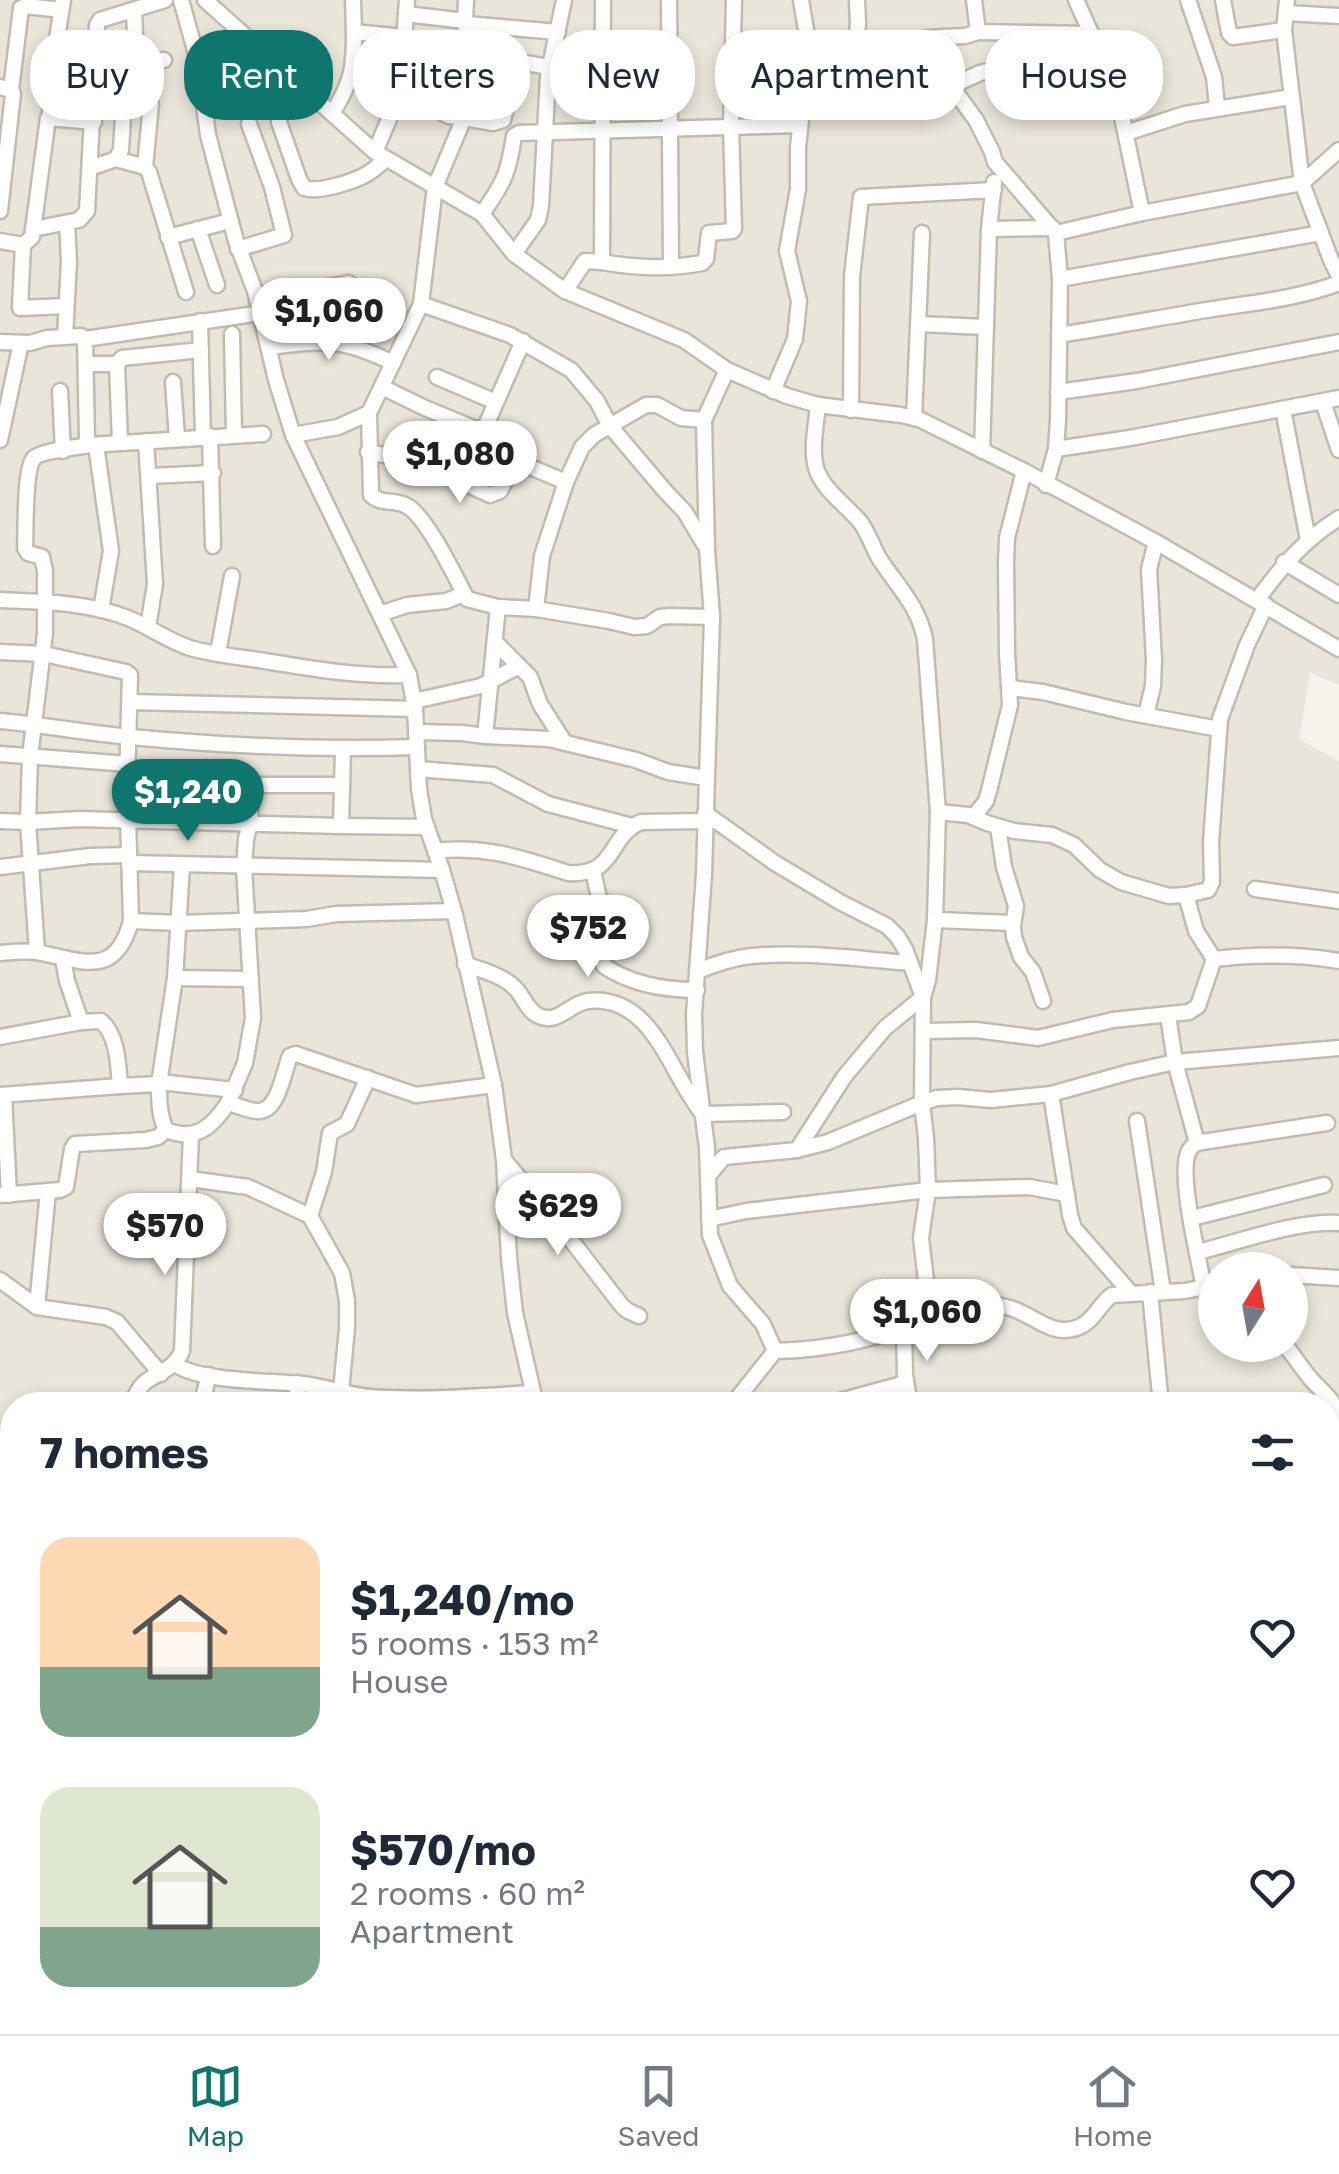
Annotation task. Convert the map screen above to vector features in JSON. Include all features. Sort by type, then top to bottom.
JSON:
[{"type":"street","points":[[97,30],[100,20],[165,0]]},
{"type":"street","points":[[181,0],[198,61],[208,135],[230,221],[259,306],[293,435],[410,675],[419,789],[454,911],[494,1086],[504,1160],[511,1278],[533,1392]]},
{"type":"street","points":[[205,0],[239,30]]},
{"type":"street","points":[[353,0],[354,30]]},
{"type":"street","points":[[465,30],[466,0]]},
{"type":"street","points":[[558,30],[564,0]]},
{"type":"street","points":[[602,262],[603,0]]},
{"type":"street","points":[[669,0],[671,267]]},
{"type":"street","points":[[565,291],[585,261],[671,267],[704,263],[710,233],[734,229],[734,0]]},
{"type":"street","points":[[801,0],[806,30]]},
{"type":"street","points":[[857,0],[857,30]]},
{"type":"street","points":[[974,0],[978,32]]},
{"type":"street","points":[[1076,0],[1088,30]]},
{"type":"street","points":[[1188,0],[1214,77],[1217,108]]},
{"type":"street","points":[[1224,0],[1229,33],[1233,36],[1284,30]]},
{"type":"street","points":[[0,211],[13,94],[6,88],[21,8],[62,5],[58,30]]},
{"type":"street","points":[[1059,335],[1270,301],[1323,289],[1339,280],[1302,182],[1284,30],[1286,6],[1339,16]]},
{"type":"street","points":[[406,7],[466,22],[550,31]]},
{"type":"street","points":[[134,10],[135,30]]},
{"type":"street","points":[[965,36],[985,32]]},
{"type":"street","points":[[353,47],[348,89],[333,112],[381,155],[482,214],[514,254],[565,291],[684,340],[728,370],[773,390],[818,405],[914,418],[1156,542],[1339,649]]},
{"type":"street","points":[[514,254],[538,220],[541,206],[550,63]]},
{"type":"street","points":[[530,64],[549,67]]},
{"type":"street","points":[[1126,133],[1164,119],[1291,98]]},
{"type":"street","points":[[965,104],[995,162],[1054,230],[1060,279],[1058,392],[1056,448],[1046,485]]},
{"type":"street","points":[[47,120],[32,237],[23,245],[20,308],[66,306]]},
{"type":"street","points":[[33,229],[79,220],[87,212],[94,122],[76,120]]},
{"type":"street","points":[[116,160],[122,150],[123,120]]},
{"type":"street","points":[[150,120],[146,167],[186,292]]},
{"type":"street","points":[[279,122],[299,180],[311,190],[367,174],[381,155],[392,120]]},
{"type":"street","points":[[456,120],[436,187],[421,304],[369,413],[370,488],[374,499],[406,506],[420,517],[470,602],[536,609],[634,627],[647,626],[660,617],[712,616]]},
{"type":"street","points":[[773,390],[795,340],[798,320],[799,301],[787,251],[798,189],[801,120]]},
{"type":"street","points":[[1123,120],[1142,213]]},
{"type":"street","points":[[238,249],[284,235],[250,124]]},
{"type":"street","points":[[482,214],[504,182],[515,134],[800,126]]},
{"type":"street","points":[[989,229],[1054,230],[1302,182],[1339,150]]},
{"type":"street","points":[[90,168],[116,160],[146,167]]},
{"type":"street","points":[[982,450],[995,162]]},
{"type":"street","points":[[851,410],[852,276],[860,196],[994,190]]},
{"type":"street","points":[[168,237],[230,221]]},
{"type":"street","points":[[64,337],[70,261],[68,223]]},
{"type":"street","points":[[198,230],[217,285]]},
{"type":"street","points":[[914,418],[922,233]]},
{"type":"street","points":[[1060,279],[1321,233]]},
{"type":"street","points":[[0,241],[23,245]]},
{"type":"street","points":[[85,340],[200,321],[350,283]]},
{"type":"street","points":[[421,304],[523,341],[571,370],[596,400],[610,426],[686,512],[707,550]]},
{"type":"street","points":[[200,321],[212,473],[213,546]]},
{"type":"street","points":[[919,324],[985,326]]},
{"type":"street","points":[[232,334],[234,435]]},
{"type":"street","points":[[0,342],[81,336],[85,340],[87,440],[93,445],[111,551],[100,610]]},
{"type":"street","points":[[269,347],[329,341],[352,345],[393,363]]},
{"type":"street","points":[[523,341],[480,447],[566,482]]},
{"type":"street","points":[[1058,392],[1339,342]]},
{"type":"street","points":[[0,440],[6,385],[22,343]]},
{"type":"street","points":[[120,443],[117,364],[122,358],[201,350]]},
{"type":"street","points":[[86,364],[117,364]]},
{"type":"street","points":[[728,370],[704,420],[712,616],[695,1052],[707,1148],[710,1235],[730,1286],[763,1324],[776,1351]]},
{"type":"street","points":[[437,378],[496,402]]},
{"type":"street","points":[[173,382],[177,438]]},
{"type":"street","points":[[382,387],[483,432]]},
{"type":"street","points":[[60,391],[63,450]]},
{"type":"street","points":[[1056,448],[1130,438],[1339,398]]},
{"type":"street","points":[[1322,402],[1339,450]]},
{"type":"street","points":[[536,609],[542,556],[582,447],[639,406],[650,404],[674,416],[704,420]]},
{"type":"street","points":[[818,405],[817,470],[861,523],[888,572],[913,603],[925,639],[938,812],[936,920],[923,997],[922,1103],[928,1190],[921,1238],[930,1315]]},
{"type":"street","points":[[1283,409],[1308,540]]},
{"type":"street","points":[[293,435],[338,427],[369,413]]},
{"type":"street","points":[[37,952],[28,822],[30,757],[44,654],[45,571],[42,558],[25,548],[31,464],[39,454],[93,445],[263,434]]},
{"type":"street","points":[[146,441],[155,584],[148,627]]},
{"type":"street","points":[[368,452],[416,462],[490,495],[500,491],[515,461]]},
{"type":"street","points":[[974,816],[990,791],[1010,705],[1006,562],[1024,471]]},
{"type":"street","points":[[150,476],[212,473]]},
{"type":"street","points":[[938,812],[974,816],[1014,831],[1052,835],[1074,845],[1100,870],[1121,882],[1169,896],[1208,890],[1212,882],[1211,842],[1222,710],[1261,602],[1284,562],[1339,518]]},
{"type":"street","points":[[1146,715],[1154,660],[1149,569],[1156,542]]},
{"type":"street","points":[[1284,562],[1339,596]]},
{"type":"street","points":[[218,653],[232,576]]},
{"type":"street","points":[[380,614],[464,594]]},
{"type":"street","points":[[0,600],[100,610],[148,627],[185,646],[218,653],[356,674],[410,675]]},
{"type":"street","points":[[485,736],[498,607]]},
{"type":"street","points":[[496,642],[530,677],[540,704],[565,743]]},
{"type":"street","points":[[0,652],[44,654],[126,672],[131,678],[127,782],[131,921],[126,940],[118,952],[94,961],[81,962],[37,952],[0,953]]},
{"type":"street","points":[[130,702],[414,705],[492,682],[519,666]]},
{"type":"street","points":[[1010,688],[1219,729]]},
{"type":"street","points":[[0,721],[129,737],[343,749],[462,733],[535,738],[706,778]]},
{"type":"street","points":[[340,826],[343,749]]},
{"type":"street","points":[[0,754],[128,764]]},
{"type":"street","points":[[418,769],[494,776],[548,804],[632,826]]},
{"type":"street","points":[[127,782],[342,785]]},
{"type":"street","points":[[166,1130],[176,1134],[199,1133],[218,1117],[231,1096],[250,1044],[253,1018],[244,867],[251,784]]},
{"type":"street","points":[[435,851],[474,848],[579,874],[601,867],[632,826],[705,817],[840,902],[887,926],[897,936],[923,997]]},
{"type":"street","points":[[0,821],[79,819],[427,827]]},
{"type":"street","points":[[998,827],[1016,906],[1014,937],[1043,1002]]},
{"type":"street","points":[[0,867],[129,859],[182,866],[442,870]]},
{"type":"street","points":[[166,1130],[159,1106],[159,1083],[175,978],[182,866]]},
{"type":"street","points":[[593,871],[599,898],[613,910],[602,948],[604,966],[640,982],[697,990]]},
{"type":"street","points":[[1255,889],[1339,901]]},
{"type":"street","points":[[1186,895],[1196,931],[1214,958]]},
{"type":"street","points":[[131,921],[247,921],[454,911]]},
{"type":"street","points":[[936,920],[1014,924]]},
{"type":"street","points":[[1214,958],[1250,954],[1339,960]]},
{"type":"street","points":[[698,971],[751,956],[910,962]]},
{"type":"street","points":[[924,1030],[976,1030],[1038,1038],[1113,1020],[1189,1012],[1198,1006],[1214,958]]},
{"type":"street","points":[[63,959],[81,1022]]},
{"type":"street","points":[[466,964],[507,980],[539,1016],[555,1017],[586,1001],[624,1008],[642,1021],[665,1048],[686,1092],[702,1114]]},
{"type":"street","points":[[175,978],[250,978]]},
{"type":"street","points":[[797,1150],[854,1065],[885,1028],[923,997]]},
{"type":"street","points":[[1168,1015],[1175,1062],[1197,1143]]},
{"type":"street","points":[[0,1037],[101,1021],[111,1031],[120,1086]]},
{"type":"street","points":[[707,1148],[724,1157],[797,1150],[853,1133],[937,1098],[991,1100],[1052,1094],[1175,1062],[1339,1048],[1339,1033]]},
{"type":"street","points":[[665,1048],[695,1052]]},
{"type":"street","points":[[166,1130],[158,1138],[146,1140],[75,1144],[66,1186],[5,1195],[2,1095],[159,1083],[231,1096],[258,1110],[267,1108],[282,1085],[287,1061],[296,1054],[416,1095],[494,1086]]},
{"type":"street","points":[[310,1216],[324,1172],[330,1134],[346,1124],[368,1078]]},
{"type":"street","points":[[1052,1094],[1074,1228],[1130,1292]]},
{"type":"street","points":[[702,1114],[784,1112]]},
{"type":"street","points":[[1136,1121],[1156,1292],[1160,1392]]},
{"type":"street","points":[[1327,1123],[1197,1143],[1188,1152],[1185,1170],[1198,1252],[1314,1223],[1339,1223]]},
{"type":"street","points":[[137,1392],[180,1358],[184,1342],[191,1135]]},
{"type":"street","points":[[709,1175],[724,1157]]},
{"type":"street","points":[[504,1160],[622,1306],[640,1316]]},
{"type":"street","points":[[190,1179],[248,1188],[310,1216],[342,1273],[347,1315],[341,1391]]},
{"type":"street","points":[[1192,1218],[1324,1185]]},
{"type":"street","points":[[709,1219],[746,1211],[928,1190],[1030,1187],[1067,1194]]},
{"type":"street","points":[[36,1307],[48,1191]]},
{"type":"street","points":[[1308,1276],[1339,1278]]},
{"type":"street","points":[[0,1280],[36,1307],[117,1322],[161,1374]]},
{"type":"street","points":[[743,1392],[776,1351],[826,1346],[904,1328],[961,1305],[1009,1307],[1044,1326],[1068,1330],[1089,1321],[1112,1295],[1198,1287]]},
{"type":"street","points":[[904,1328],[908,1392]]},
{"type":"street","points":[[1298,1362],[1325,1392]]},
{"type":"street","points":[[174,1363],[209,1375],[298,1383],[346,1392]]},
{"type":"street","points":[[204,1392],[209,1375]]},
{"type":"street","points":[[297,1392],[298,1383]]},
{"type":"street","points":[[875,1392],[906,1384]]},
{"type":"shaded area","points":[[0,0],[1339,0],[1339,685],[1310,673],[1299,739],[1339,761],[1339,1392],[0,1392]]}]
